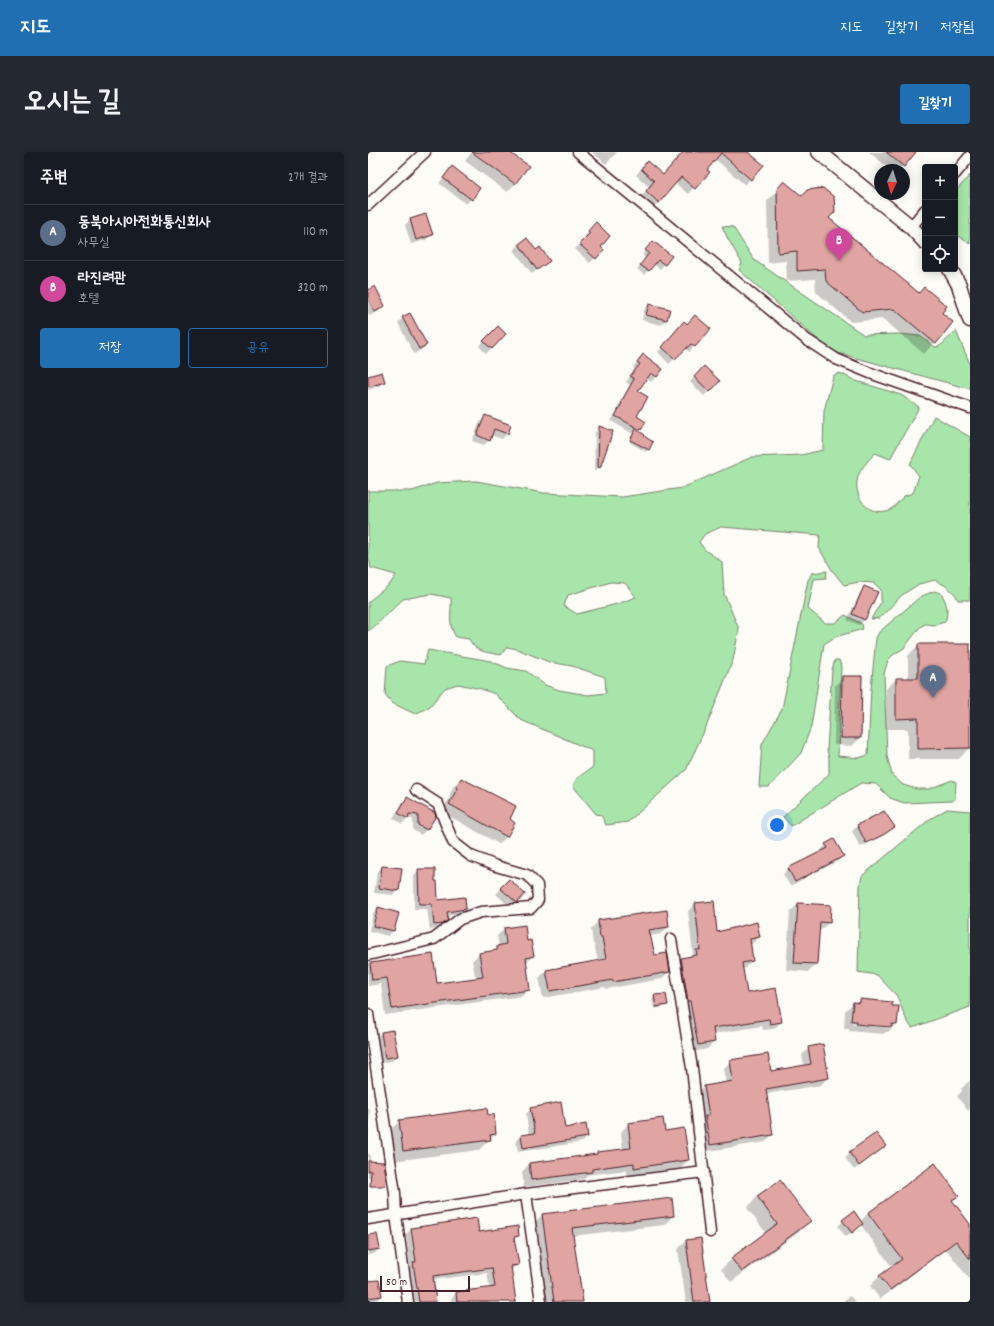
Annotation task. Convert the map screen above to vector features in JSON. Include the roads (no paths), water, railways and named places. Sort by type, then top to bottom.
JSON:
[{"type":"street","points":[[368,205],[425,152]]},
{"type":"street","points":[[578,152],[807,340],[836,359],[870,373],[970,408]]},
{"type":"street","points":[[819,152],[911,227],[922,239]]},
{"type":"street","points":[[958,170],[970,156]]},
{"type":"street","points":[[911,227],[922,214]]},
{"type":"street","points":[[952,272],[959,285],[970,320]]},
{"type":"street","points":[[368,955],[434,940],[460,920],[481,912],[531,908],[538,900],[537,885],[527,875],[496,866],[471,856],[453,842],[438,804],[416,790]]},
{"type":"street","points":[[671,939],[692,1068],[710,1232]]},
{"type":"street","points":[[368,1014],[395,1193],[396,1215],[408,1302]]},
{"type":"street","points":[[368,1219],[526,1194],[704,1172]]},
{"type":"street","points":[[526,1194],[541,1302]]},
{"type":"place","name":"라진려관","points":[[839,261]]},
{"type":"place","name":"동북아시아전화통신회사","points":[[933,698]]}]
